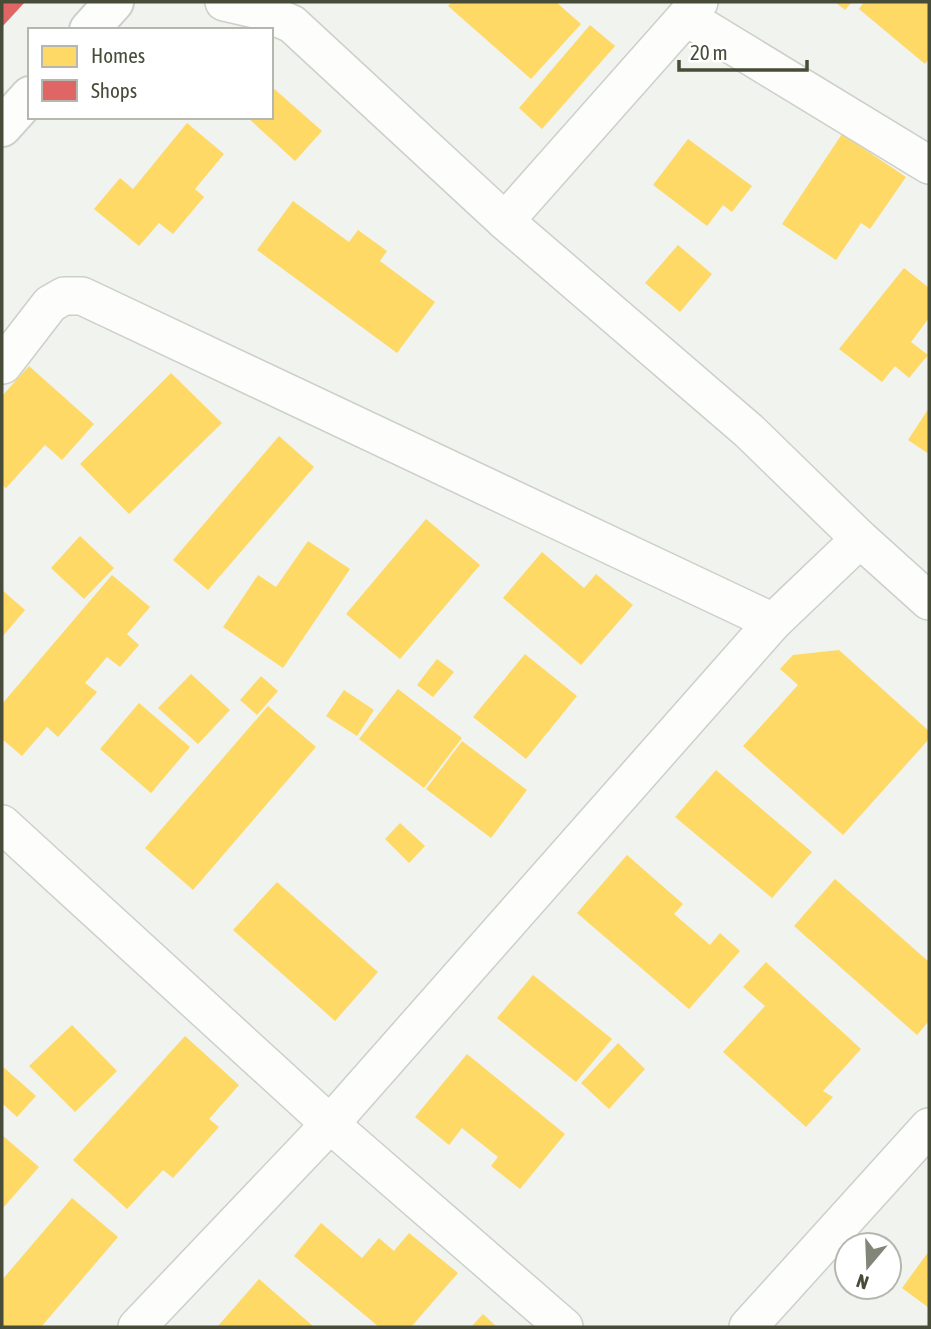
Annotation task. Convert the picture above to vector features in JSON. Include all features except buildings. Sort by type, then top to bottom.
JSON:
[{"type":"street","points":[[91,28],[114,2]]},
{"type":"street","points":[[224,2],[259,10],[292,24],[505,221],[749,431],[860,539],[929,601]]},
{"type":"street","points":[[505,221],[692,9],[929,165]]},
{"type":"street","points":[[2,127],[28,98]]},
{"type":"street","points":[[3,365],[50,304],[64,296],[82,296],[773,622]]},
{"type":"street","points":[[137,1327],[330,1124],[773,622],[860,539]]},
{"type":"street","points":[[2,824],[330,1124],[564,1327]]},
{"type":"street","points":[[748,1327],[929,1127]]}]
